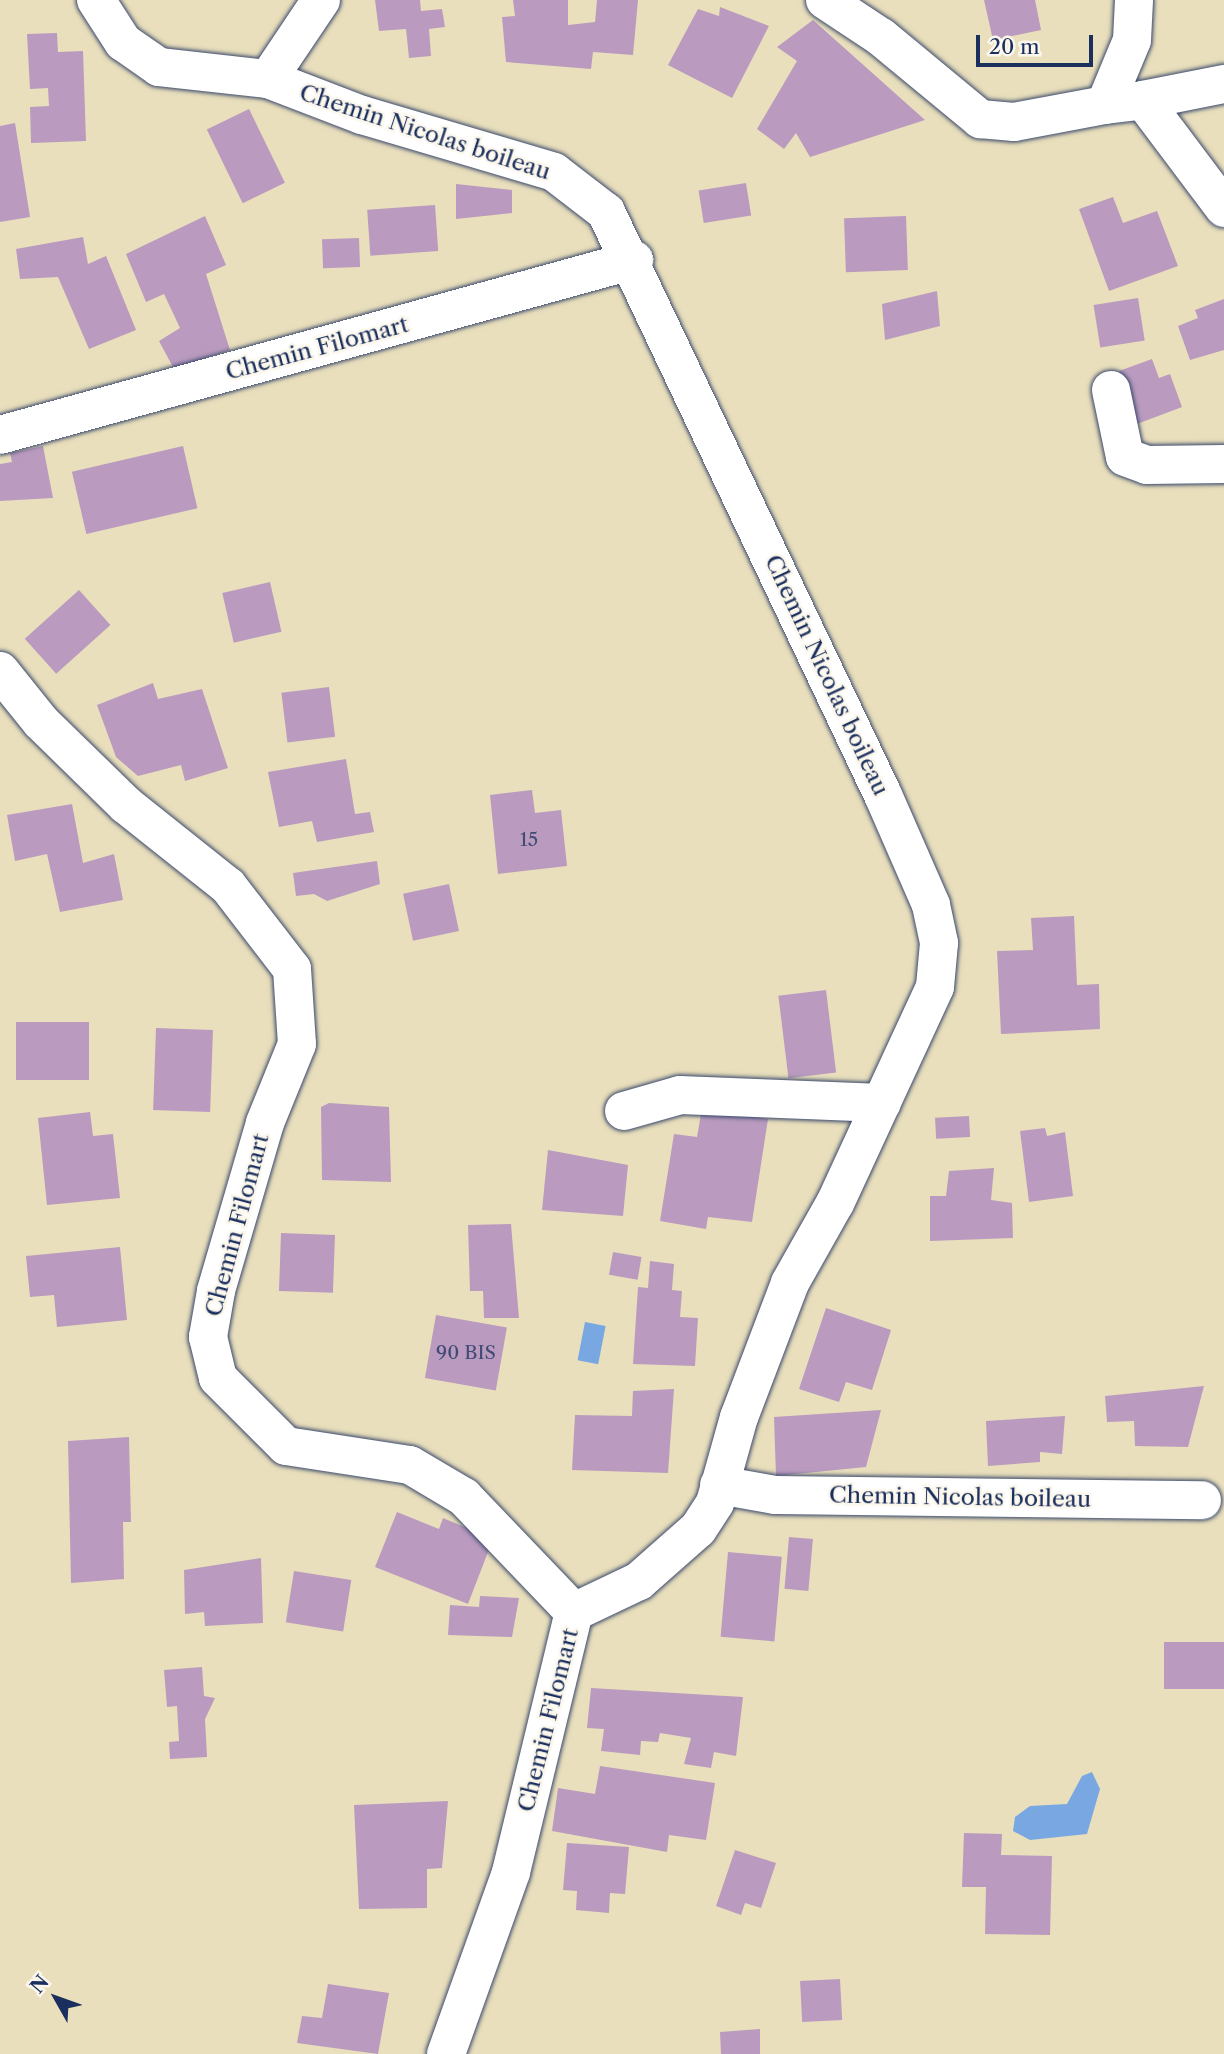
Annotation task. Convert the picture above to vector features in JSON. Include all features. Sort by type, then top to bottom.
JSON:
[{"type":"street","name":"Chemin Nicolas boileau","points":[[96,0],[123,41],[159,67],[268,79],[362,115],[554,172],[606,212],[634,260],[931,905],[939,943],[935,987],[882,1103],[790,1283],[719,1485],[698,1529],[649,1573],[574,1612]]},
{"type":"street","points":[[268,79],[321,0]]},
{"type":"street","points":[[825,0],[881,37],[980,119],[1014,122],[1224,84]]},
{"type":"street","points":[[1105,105],[1132,40],[1134,0]]},
{"type":"street","points":[[1143,100],[1224,208]]},
{"type":"street","name":"Chemin Filomart","points":[[0,435],[634,260]]},
{"type":"street","points":[[1111,390],[1125,457],[1147,466],[1224,464]]},
{"type":"street","name":"Chemin Filomart","points":[[0,671],[41,722],[126,806],[228,886],[292,969],[297,1044],[265,1123],[214,1302],[208,1337],[218,1378],[286,1446],[410,1465],[464,1497],[574,1612],[511,1872],[446,2054]]},
{"type":"street","points":[[624,1111],[680,1095],[882,1103]]},
{"type":"street","name":"Chemin Nicolas boileau","points":[[719,1485],[775,1494],[1202,1500]]},
{"type":"water","points":[[585,1322],[606,1326],[598,1364],[578,1360]]},
{"type":"water","points":[[1092,1772],[1100,1789],[1087,1834],[1030,1840],[1013,1831],[1015,1817],[1030,1806],[1067,1804],[1082,1776]]},
{"type":"building","points":[[375,0],[420,0],[421,11],[442,9],[445,27],[429,29],[431,56],[409,58],[406,29],[379,31]]},
{"type":"building","points":[[513,0],[568,0],[568,25],[595,22],[597,0],[638,0],[633,55],[593,52],[591,69],[506,62],[502,17],[515,16]]},
{"type":"building","points":[[984,0],[1035,0],[1041,30],[993,40]]},
{"type":"building","points":[[720,7],[769,26],[732,98],[668,65],[698,9],[719,16]]},
{"type":"building","points":[[813,20],[925,120],[810,157],[796,133],[784,149],[757,129],[797,61],[777,47]]},
{"type":"building","points":[[57,33],[58,52],[83,51],[86,141],[31,143],[30,107],[49,106],[48,88],[30,89],[27,34]]},
{"type":"building","points":[[249,109],[285,183],[243,203],[207,130]]},
{"type":"building","points":[[15,123],[30,217],[0,222],[0,126]]},
{"type":"building","points":[[746,183],[751,216],[704,223],[699,191]]},
{"type":"building","points":[[456,184],[512,190],[512,213],[456,219]]},
{"type":"building","points":[[1113,197],[1123,223],[1157,211],[1178,266],[1109,291],[1079,209]]},
{"type":"building","points":[[435,205],[438,251],[370,256],[367,210]]},
{"type":"building","points":[[205,216],[226,265],[206,274],[230,350],[174,369],[159,341],[180,328],[164,294],[146,302],[126,254]]},
{"type":"building","points":[[906,216],[908,270],[846,272],[844,218]]},
{"type":"building","points":[[83,237],[88,264],[106,256],[136,330],[89,349],[58,277],[20,279],[16,249]]},
{"type":"building","points":[[359,238],[360,267],[323,268],[322,239]]},
{"type":"building","points":[[937,291],[940,326],[885,340],[882,304]]},
{"type":"building","points":[[1138,298],[1145,340],[1100,348],[1094,305]]},
{"type":"building","points":[[1224,299],[1224,350],[1190,360],[1178,326],[1198,318],[1195,310]]},
{"type":"building","points":[[1152,359],[1159,378],[1170,374],[1182,407],[1137,424],[1119,371]]},
{"type":"building","points":[[43,446],[53,498],[0,501],[0,464],[12,462],[10,453]]},
{"type":"building","points":[[183,446],[197,508],[86,534],[72,472]]},
{"type":"building","points":[[270,582],[281,632],[234,643],[222,593]]},
{"type":"building","points":[[79,590],[110,625],[56,674],[25,639]]},
{"type":"building","points":[[153,683],[158,699],[202,689],[228,768],[185,781],[181,765],[138,776],[116,757],[97,705]]},
{"type":"building","points":[[329,687],[335,737],[287,742],[281,693]]},
{"type":"building","points":[[346,759],[355,814],[370,812],[374,832],[317,842],[312,821],[279,827],[268,772]]},
{"type":"building","points":[[532,790],[535,813],[561,810],[567,866],[498,874],[490,795]]},
{"type":"building","points":[[72,804],[83,863],[114,854],[123,900],[60,912],[47,854],[15,861],[7,815]]},
{"type":"building","points":[[377,861],[380,884],[327,901],[314,894],[296,896],[293,873]]},
{"type":"building","points":[[449,884],[459,931],[413,941],[403,894]]},
{"type":"building","points":[[1074,916],[1077,985],[1099,984],[1100,1029],[1001,1034],[997,951],[1033,950],[1031,918]]},
{"type":"building","points":[[826,990],[836,1072],[788,1078],[778,996]]},
{"type":"building","points":[[16,1022],[89,1022],[89,1080],[16,1080]]},
{"type":"building","points":[[156,1028],[213,1030],[210,1112],[153,1110]]},
{"type":"building","points":[[329,1103],[389,1107],[391,1182],[322,1180],[321,1107]]},
{"type":"building","points":[[702,1108],[768,1119],[752,1222],[708,1217],[706,1229],[660,1221],[674,1134],[697,1137]]},
{"type":"building","points":[[90,1112],[93,1136],[113,1134],[120,1198],[47,1205],[38,1118]]},
{"type":"building","points":[[969,1116],[970,1137],[936,1139],[935,1118]]},
{"type":"building","points":[[1045,1128],[1047,1136],[1065,1132],[1073,1196],[1029,1202],[1020,1131]]},
{"type":"building","points":[[548,1150],[628,1165],[623,1216],[542,1210]]},
{"type":"building","points":[[994,1168],[991,1200],[1012,1203],[1013,1238],[930,1241],[930,1196],[946,1196],[949,1171]]},
{"type":"building","points":[[511,1224],[519,1318],[484,1318],[483,1291],[470,1291],[468,1225]]},
{"type":"building","points":[[281,1233],[335,1235],[333,1293],[279,1291]]},
{"type":"building","points":[[120,1247],[127,1320],[57,1327],[54,1295],[30,1297],[26,1256]]},
{"type":"building","points":[[613,1252],[642,1257],[638,1280],[609,1275]]},
{"type":"building","points":[[650,1261],[674,1264],[672,1290],[682,1291],[680,1317],[698,1318],[695,1366],[633,1364],[638,1287],[648,1288]]},
{"type":"building","points":[[826,1308],[891,1330],[872,1390],[846,1382],[839,1402],[799,1389]]},
{"type":"building","points":[[436,1315],[507,1328],[496,1391],[425,1378]]},
{"type":"building","points":[[1204,1386],[1188,1447],[1135,1446],[1134,1421],[1107,1422],[1105,1396]]},
{"type":"building","points":[[674,1389],[668,1473],[572,1470],[575,1415],[632,1416],[633,1391]]},
{"type":"building","points":[[881,1410],[866,1467],[776,1476],[774,1417]]},
{"type":"building","points":[[1065,1416],[1062,1454],[1040,1452],[1040,1462],[988,1466],[986,1421]]},
{"type":"building","points":[[129,1437],[131,1522],[123,1522],[124,1579],[71,1583],[68,1441]]},
{"type":"building","points":[[397,1512],[439,1529],[443,1518],[493,1539],[468,1604],[375,1567]]},
{"type":"building","points":[[789,1537],[813,1539],[808,1591],[784,1589]]},
{"type":"building","points":[[728,1552],[782,1557],[774,1641],[721,1637]]},
{"type":"building","points":[[261,1558],[263,1623],[205,1626],[204,1612],[185,1614],[184,1570]]},
{"type":"building","points":[[294,1571],[351,1580],[343,1631],[286,1622]]},
{"type":"building","points":[[480,1596],[519,1598],[512,1637],[448,1635],[450,1605],[479,1607]]},
{"type":"building","points":[[1164,1642],[1224,1642],[1224,1689],[1164,1689]]},
{"type":"building","points":[[202,1667],[204,1696],[215,1698],[205,1719],[207,1757],[170,1759],[169,1742],[179,1741],[177,1706],[167,1707],[164,1670]]},
{"type":"building","points":[[591,1688],[743,1697],[736,1756],[714,1752],[711,1768],[684,1764],[691,1738],[660,1733],[658,1742],[641,1741],[640,1755],[601,1751],[604,1729],[587,1728]]},
{"type":"building","points":[[600,1766],[715,1783],[706,1840],[669,1835],[667,1852],[552,1831],[558,1788],[595,1794]]},
{"type":"building","points":[[448,1801],[442,1868],[427,1869],[427,1908],[359,1909],[354,1805]]},
{"type":"building","points":[[964,1833],[1002,1834],[1001,1855],[1052,1856],[1050,1935],[985,1934],[986,1887],[962,1887]]},
{"type":"building","points":[[567,1843],[629,1847],[625,1894],[610,1893],[609,1913],[576,1910],[577,1891],[563,1890]]},
{"type":"building","points":[[735,1850],[776,1863],[761,1908],[745,1903],[741,1915],[716,1906]]},
{"type":"building","points":[[840,1979],[842,2020],[802,2022],[800,1981]]},
{"type":"building","points":[[328,1984],[389,1993],[378,2054],[297,2043],[302,2016],[322,2018]]},
{"type":"building","points":[[760,2029],[760,2054],[721,2054],[720,2032]]}]
